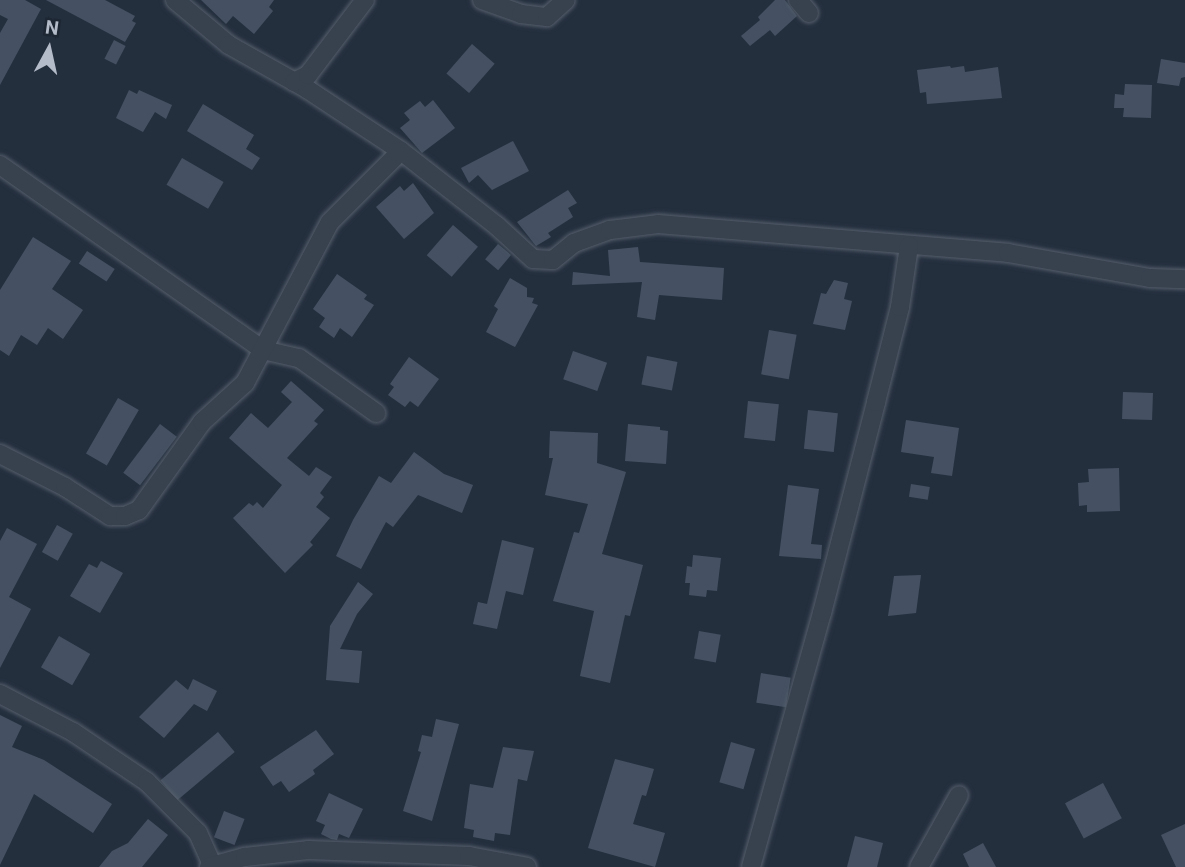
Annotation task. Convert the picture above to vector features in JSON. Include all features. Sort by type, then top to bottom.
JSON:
[{"type":"street","points":[[175,0],[229,45],[294,82],[401,151],[497,226],[533,259],[554,260],[574,243],[610,230],[659,224],[1008,253],[1150,278],[1185,279]]},
{"type":"street","points":[[294,82],[308,75],[365,0]]},
{"type":"street","points":[[482,0],[521,14],[547,17],[566,0]]},
{"type":"street","points":[[0,454],[65,486],[110,516],[125,516],[139,510],[202,422],[246,383],[281,311],[330,222],[401,151]]},
{"type":"street","points":[[0,165],[263,350],[299,358],[376,413]]},
{"type":"street","points":[[751,867],[822,613],[876,402],[900,307],[909,246]]},
{"type":"street","points":[[0,694],[73,732],[147,782],[198,833],[210,866],[308,850],[469,856],[527,867]]},
{"type":"street","points":[[919,867],[960,795]]},
{"type":"building","points":[[0,0],[25,0],[41,9],[0,85],[0,33],[8,19],[0,15]]},
{"type":"building","points":[[46,0],[105,0],[135,16],[132,21],[136,23],[125,42]]},
{"type":"building","points":[[201,0],[274,0],[269,7],[273,11],[254,34],[233,16],[226,24]]},
{"type":"building","points":[[775,0],[785,0],[797,16],[775,36],[770,30],[750,46],[741,36],[760,20],[758,17]]},
{"type":"building","points":[[114,40],[126,46],[116,65],[104,59]]},
{"type":"building","points":[[472,44],[495,64],[469,93],[446,73]]},
{"type":"building","points":[[1161,59],[1185,63],[1185,77],[1181,78],[1179,86],[1157,83]]},
{"type":"building","points":[[964,66],[965,72],[998,67],[1002,98],[927,104],[926,92],[920,93],[917,70]]},
{"type":"building","points":[[1125,84],[1152,85],[1151,118],[1123,117],[1124,108],[1114,108],[1115,94],[1124,95]]},
{"type":"building","points":[[129,90],[137,94],[139,90],[172,105],[166,119],[155,112],[143,132],[116,118]]},
{"type":"building","points":[[433,100],[455,128],[422,153],[400,128],[410,120],[404,113],[420,101],[425,107]]},
{"type":"building","points":[[203,104],[254,135],[246,149],[260,158],[252,170],[187,131]]},
{"type":"building","points":[[513,141],[529,171],[492,190],[478,175],[469,183],[461,168]]},
{"type":"building","points":[[182,158],[224,182],[208,209],[166,185]]},
{"type":"building","points":[[413,183],[434,213],[404,239],[376,207],[400,186],[404,191]]},
{"type":"building","points":[[568,190],[577,203],[568,208],[573,217],[548,233],[551,237],[536,246],[517,222]]},
{"type":"building","points":[[453,225],[478,247],[452,277],[427,255]]},
{"type":"building","points":[[33,237],[71,261],[52,289],[83,310],[63,339],[48,328],[37,345],[21,335],[9,356],[0,350],[0,290]]},
{"type":"building","points":[[498,244],[511,255],[498,270],[485,259]]},
{"type":"building","points":[[638,247],[640,262],[724,268],[722,300],[659,295],[655,320],[637,317],[642,282],[572,285],[573,272],[610,276],[608,250]]},
{"type":"building","points":[[87,251],[115,269],[107,282],[79,264]]},
{"type":"building","points":[[337,274],[367,295],[364,299],[374,305],[352,337],[340,328],[334,338],[319,327],[325,318],[313,309]]},
{"type":"building","points":[[510,278],[527,288],[527,297],[534,298],[532,303],[538,305],[515,347],[486,332],[498,309],[494,306]]},
{"type":"building","points":[[834,280],[848,283],[844,299],[852,301],[845,330],[813,324],[821,293],[826,294]]},
{"type":"building","points":[[769,330],[797,335],[789,379],[761,374]]},
{"type":"building","points":[[573,351],[607,363],[597,391],[563,379]]},
{"type":"building","points":[[647,356],[677,362],[672,390],[641,384]]},
{"type":"building","points":[[409,357],[439,379],[418,407],[410,401],[405,407],[388,395],[394,387],[390,384]]},
{"type":"building","points":[[291,381],[324,410],[314,421],[318,424],[287,458],[309,476],[316,467],[332,477],[320,493],[324,497],[316,507],[330,518],[310,542],[313,545],[285,573],[233,518],[249,503],[253,506],[257,502],[263,508],[282,485],[229,438],[251,413],[268,428],[292,402],[281,392]]},
{"type":"building","points":[[1123,392],[1153,393],[1152,420],[1122,419]]},
{"type":"building","points":[[118,398],[139,410],[107,465],[86,453]]},
{"type":"building","points":[[748,401],[779,404],[775,441],[744,438]]},
{"type":"building","points":[[808,410],[838,413],[834,452],[804,449]]},
{"type":"building","points":[[906,420],[959,428],[952,476],[931,473],[934,457],[901,452]]},
{"type":"building","points":[[160,424],[177,437],[140,485],[123,473]]},
{"type":"building","points":[[628,424],[660,427],[660,430],[668,431],[666,464],[625,461]]},
{"type":"building","points":[[550,431],[598,433],[597,463],[626,472],[602,554],[643,565],[630,616],[625,615],[610,683],[580,676],[594,611],[553,601],[574,532],[579,533],[588,504],[545,495],[553,458],[549,458]]},
{"type":"building","points":[[414,452],[444,474],[473,485],[462,513],[418,495],[393,527],[386,522],[361,569],[336,556],[379,476],[391,483]]},
{"type":"building","points":[[1119,468],[1120,511],[1087,512],[1087,505],[1079,506],[1078,483],[1089,482],[1088,469]]},
{"type":"building","points":[[911,484],[930,487],[928,500],[909,497]]},
{"type":"building","points":[[788,485],[819,489],[811,544],[822,545],[821,559],[779,556]]},
{"type":"building","points":[[57,525],[73,534],[58,561],[42,552]]},
{"type":"building","points":[[7,528],[37,544],[9,597],[31,609],[0,668],[0,541]]},
{"type":"building","points":[[502,540],[534,548],[523,595],[506,591],[497,629],[473,624],[478,602],[487,604]]},
{"type":"building","points":[[693,555],[721,558],[717,591],[707,590],[706,597],[689,595],[690,583],[685,583],[687,566],[692,567]]},
{"type":"building","points":[[101,561],[123,573],[100,613],[70,596],[89,564],[97,568]]},
{"type":"building","points":[[921,575],[916,613],[888,616],[894,576]]},
{"type":"building","points":[[358,582],[373,594],[357,614],[340,649],[362,651],[359,683],[326,680],[330,626]]},
{"type":"building","points":[[699,631],[721,635],[716,662],[694,659]]},
{"type":"building","points":[[59,636],[90,654],[72,685],[41,667]]},
{"type":"building","points":[[761,673],[791,678],[786,707],[756,703]]},
{"type":"building","points":[[193,679],[217,691],[207,711],[194,704],[164,738],[139,717],[176,680],[188,690]]},
{"type":"building","points":[[0,715],[22,726],[12,747],[44,760],[112,804],[93,833],[34,794],[0,865]]},
{"type":"building","points":[[436,719],[459,724],[432,821],[403,811],[421,752],[418,751],[422,735],[432,737]]},
{"type":"building","points":[[316,730],[334,754],[313,770],[315,774],[289,792],[281,781],[273,786],[260,767]]},
{"type":"building","points":[[218,732],[235,752],[177,800],[161,780]]},
{"type":"building","points":[[731,742],[755,749],[743,789],[719,782]]},
{"type":"building","points":[[503,747],[534,751],[527,781],[518,779],[510,835],[495,833],[494,841],[473,837],[474,830],[464,828],[470,784],[493,788]]},
{"type":"building","points":[[615,759],[654,769],[646,796],[642,795],[633,824],[665,833],[655,867],[588,848]]},
{"type":"building","points":[[1103,783],[1122,818],[1084,839],[1065,803]]},
{"type":"building","points":[[329,793],[363,809],[349,838],[339,834],[337,840],[321,834],[325,825],[316,821]]},
{"type":"building","points":[[224,811],[245,819],[235,845],[214,837]]},
{"type":"building","points":[[148,819],[168,835],[142,867],[99,867],[112,851],[128,843]]},
{"type":"building","points":[[1185,824],[1185,867],[1176,867],[1161,835]]},
{"type":"building","points":[[855,836],[883,843],[877,867],[847,867]]},
{"type":"building","points":[[983,843],[996,867],[969,867],[963,854]]}]
